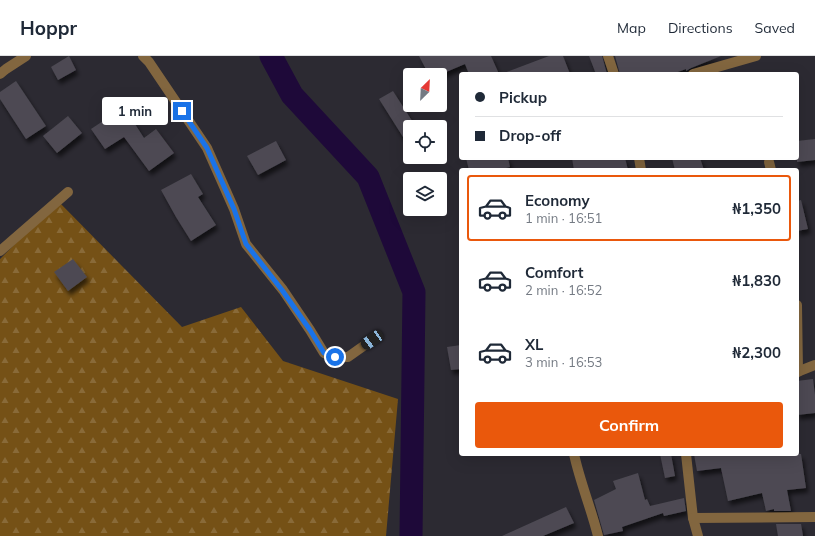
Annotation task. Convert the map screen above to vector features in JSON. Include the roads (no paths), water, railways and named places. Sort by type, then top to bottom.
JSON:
[{"type":"street","points":[[0,74],[26,56]]},
{"type":"street","points":[[143,56],[149,62],[207,148],[234,209],[246,244],[282,290],[324,353],[335,357],[348,357],[372,340]]},
{"type":"street","points":[[608,56],[613,72]]},
{"type":"street","points":[[700,72],[756,56]]},
{"type":"street","points":[[0,250],[68,192]]},
{"type":"street","points":[[799,372],[815,365]]},
{"type":"street","points":[[574,456],[598,536]]},
{"type":"street","points":[[686,456],[693,518],[698,536]]},
{"type":"street","points":[[693,518],[815,517]]},
{"type":"waterway","points":[[271,56],[292,95],[368,177],[414,292],[411,536]]}]
